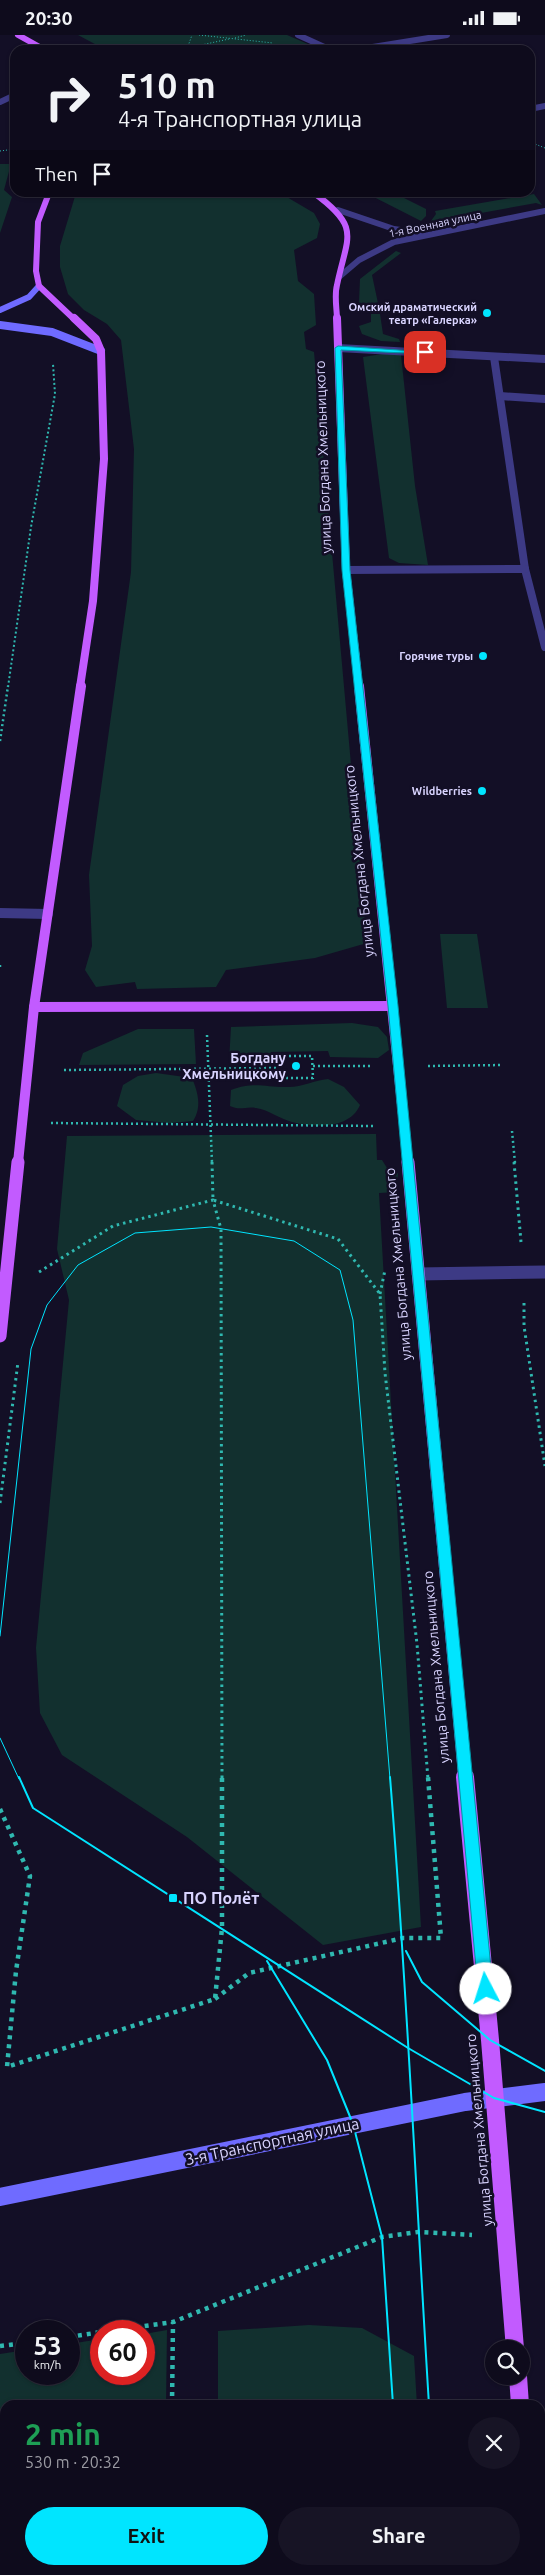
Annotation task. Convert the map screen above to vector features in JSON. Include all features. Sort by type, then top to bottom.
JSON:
[{"type":"main road","points":[[18,35],[36,45]]},
{"type":"main road","points":[[0,1336],[34,1007],[93,601],[104,459],[101,351],[96,339],[88,330],[56,304],[39,286],[36,271],[38,222],[47,197]]},
{"type":"main road","name":"улица Богдана Хмельницкого","points":[[320,197],[338,210],[346,221],[349,233],[348,249],[336,287],[346,570],[393,1006],[494,2098],[514,2340]]},
{"type":"main road","points":[[0,310],[29,297],[39,286]]},
{"type":"main road","points":[[0,325],[52,330],[78,338],[101,351]]},
{"type":"main road","points":[[34,1007],[393,1006]]},
{"type":"main road","name":"3-я Транспортная улица","points":[[0,2197],[353,2124],[494,2098],[545,2092]]},
{"type":"main road","points":[[519,2385],[520,2400]]},
{"type":"street","points":[[298,35],[321,45]]},
{"type":"street","points":[[384,45],[447,35]]},
{"type":"street","points":[[338,210],[394,229],[435,233]]},
{"type":"street","name":"1-я Военная улица","points":[[339,277],[374,250],[409,238],[545,211]]},
{"type":"street","points":[[338,348],[545,359]]},
{"type":"street","points":[[494,357],[525,569],[542,621],[545,647]]},
{"type":"street","points":[[500,396],[545,399]]},
{"type":"street","points":[[346,570],[525,569]]},
{"type":"street","points":[[0,913],[48,914]]},
{"type":"street","points":[[418,1274],[545,1272]]},
{"type":"path","points":[[199,35],[286,45]]},
{"type":"path","points":[[205,45],[246,35]]},
{"type":"path","points":[[0,741],[31,527],[55,394],[53,357]]},
{"type":"path","points":[[0,965],[0,970]]},
{"type":"path","points":[[206,1007],[213,1200],[221,1229],[222,1928],[215,1999]]},
{"type":"path","points":[[279,1056],[312,1056],[313,1067],[313,1078],[280,1078],[279,1056]]},
{"type":"path","points":[[313,1067],[503,1065]]},
{"type":"path","points":[[64,1070],[279,1068]]},
{"type":"path","points":[[22,1123],[383,1126]]},
{"type":"path","points":[[0,1809],[30,1876],[16,1971],[7,2067],[215,1999],[249,1973],[403,1938],[441,1938],[417,1644],[385,1373],[380,1294],[338,1239],[213,1200],[113,1225],[38,1272],[36,1280]]},
{"type":"path","points":[[0,1503],[18,1359]]},
{"type":"path","points":[[155,2325],[172,2323],[382,2237],[418,2232],[506,2237]]},
{"type":"path","points":[[172,2323],[172,2400]]},
{"type":"path","points":[[0,2346],[15,2344]]},
{"type":"green space","points":[[78,35],[287,35],[310,45],[97,45]]},
{"type":"green space","points":[[0,164],[10,164],[4,190],[12,197],[0,233]]},
{"type":"green space","points":[[535,195],[542,205],[536,203],[448,219],[450,223],[442,227],[428,225],[436,214],[435,211],[517,197],[535,197]]},
{"type":"green space","points":[[75,197],[287,197],[314,213],[320,224],[317,238],[294,250],[298,281],[314,294],[316,325],[304,332],[306,349],[314,352],[367,943],[315,958],[226,970],[216,987],[137,989],[135,982],[96,987],[85,970],[92,946],[89,875],[131,572],[134,449],[121,340],[107,324],[84,310],[68,294],[60,267],[60,246]]},
{"type":"green space","points":[[374,197],[402,197],[426,209],[426,216],[421,221]]},
{"type":"green space","points":[[396,251],[401,253],[372,275],[379,308],[369,309],[368,305],[359,303],[360,279]]},
{"type":"green space","points":[[371,314],[380,314],[383,334],[399,339],[400,342],[381,341],[362,334],[359,326],[371,322]]},
{"type":"green space","points":[[395,352],[401,355],[415,486],[428,565],[399,563],[389,558],[363,357]]},
{"type":"green space","points":[[440,934],[477,934],[488,1008],[447,1008]]},
{"type":"green space","points":[[352,1023],[378,1027],[387,1037],[389,1050],[378,1058],[330,1057],[328,1051],[271,1052],[271,1061],[229,1062],[231,1027]]},
{"type":"green space","points":[[138,1029],[194,1029],[196,1064],[79,1065],[83,1053]]},
{"type":"green space","points":[[156,1073],[192,1078],[198,1100],[196,1116],[193,1121],[170,1123],[136,1120],[117,1106],[123,1085],[138,1076]]},
{"type":"green space","points":[[328,1079],[344,1087],[360,1105],[355,1113],[340,1123],[321,1126],[301,1124],[288,1121],[261,1109],[230,1106],[231,1090],[239,1087],[254,1085],[294,1087]]},
{"type":"green space","points":[[376,1134],[377,1160],[382,1160],[387,1168],[398,1173],[397,1192],[379,1193],[421,1927],[323,1945],[187,1837],[62,1755],[40,1713],[36,1648],[69,1300],[57,1249],[67,1136]]},
{"type":"green space","points":[[309,2325],[362,2328],[414,2356],[417,2400],[218,2400],[218,2331]]},
{"type":"green space","points":[[167,2330],[166,2400],[0,2400],[0,2354],[15,2352],[15,2385],[80,2385],[80,2342],[90,2341],[90,2385],[155,2385],[155,2332]]},
{"type":"tram line","points":[[0,1636],[31,1349],[47,1305],[78,1265],[135,1233],[211,1227],[294,1241],[340,1270],[353,1320],[390,1779]]},
{"type":"tram line","points":[[0,1738],[19,1779]]},
{"type":"tram line","points":[[19,1777],[33,1808],[408,2048]]},
{"type":"tram line","points":[[390,1777],[408,2048]]},
{"type":"tram line","points":[[406,1951],[422,1982],[490,2040],[545,2071]]},
{"type":"tram line","points":[[267,1961],[327,2060],[353,2124],[382,2237],[393,2400]]},
{"type":"tram line","points":[[408,2048],[494,2098],[545,2112]]},
{"type":"tram line","points":[[408,2048],[429,2400]]},
{"type":"place","name":"Омский драматический театр «Галерка»","points":[[487,313]]},
{"type":"place","name":"Горячие туры","points":[[483,656]]},
{"type":"place","name":"Wildberries","points":[[482,791]]},
{"type":"place","name":"Богдану Хмельницкому","points":[[296,1066]]},
{"type":"place","name":"ПО Полёт","points":[[173,1898]]},
{"type":"route","points":[[425,352],[338,348],[346,570],[393,1006],[486,1989]]}]
